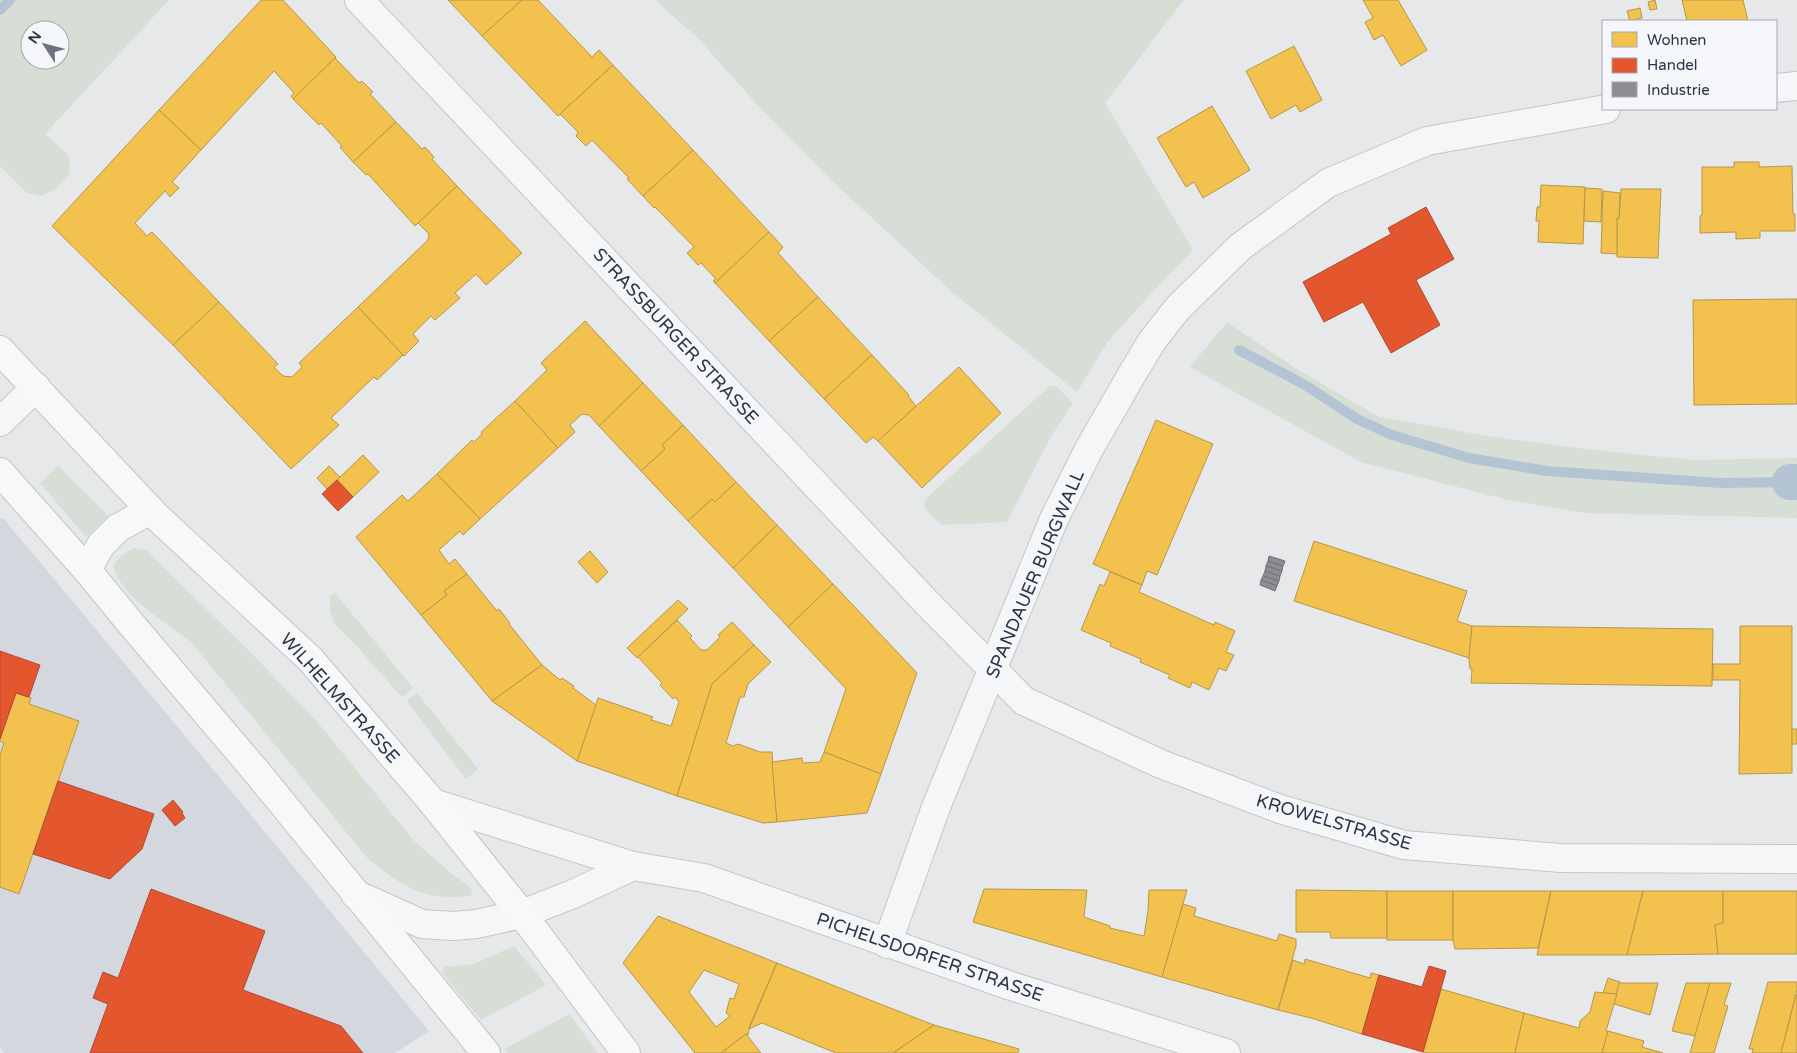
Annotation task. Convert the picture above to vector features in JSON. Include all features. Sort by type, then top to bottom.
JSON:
[{"type":"main road","name":"WILHELMSTRASSE","points":[[0,350],[150,510],[310,659],[433,803],[522,914],[626,1053]]},
{"type":"main road","points":[[0,472],[87,570],[254,769],[486,1053]]},
{"type":"main road","points":[[87,570],[101,545],[118,528],[150,510]]},
{"type":"street","name":"STRASSBURGER STRASSE","points":[[359,0],[993,671]]},
{"type":"street","points":[[1777,88],[1797,86]]},
{"type":"street","name":"SPANDAUER BURGWALL","points":[[887,944],[936,807],[1054,519],[1089,449],[1131,376],[1152,341],[1177,309],[1240,247],[1328,183],[1427,141],[1602,110]]},
{"type":"street","points":[[0,422],[36,387]]},
{"type":"street","name":"KROWELSTRASSE","points":[[993,671],[1024,701],[1161,764],[1280,809],[1404,845],[1561,858],[1797,859]]},
{"type":"street","name":"PICHELSDORFER STRASSE","points":[[433,803],[633,866],[704,878],[887,944],[1011,986],[1226,1053]]},
{"type":"street","points":[[355,894],[422,924],[454,926],[476,924],[522,914],[633,866]]},
{"type":"shaded area","points":[[0,0],[169,0],[45,134],[65,152],[70,160],[69,175],[53,191],[40,196],[27,193],[0,166]]},
{"type":"shaded area","points":[[655,0],[1184,0],[1105,103],[1193,250],[1109,340],[1077,392],[952,292],[830,179],[751,98],[699,39]]},
{"type":"shaded area","points":[[1227,322],[1295,368],[1379,417],[1494,437],[1585,449],[1695,460],[1797,458],[1797,518],[1585,513],[1504,499],[1361,462],[1190,367]]},
{"type":"shaded area","points":[[1050,386],[1056,386],[1073,403],[1050,438],[1007,522],[943,525],[933,518],[925,508],[924,502],[930,495]]},
{"type":"shaded area","points":[[58,466],[109,516],[86,537],[40,483]]},
{"type":"shaded area","points":[[3,518],[429,1031],[395,1053],[4,1053],[0,1047],[0,520]]},
{"type":"shaded area","points":[[135,548],[146,550],[253,655],[319,724],[414,841],[470,887],[472,895],[442,897],[416,890],[393,878],[369,860],[191,642],[147,609],[127,590],[113,567],[122,555]]},
{"type":"shaded area","points":[[335,593],[413,688],[402,697],[334,623],[330,610],[330,595]]},
{"type":"shaded area","points":[[417,693],[478,769],[466,779],[407,701]]},
{"type":"shaded area","points":[[515,947],[546,985],[481,1020],[442,973],[444,967],[474,964]]},
{"type":"shaded area","points":[[569,1014],[598,1053],[508,1053],[505,1049]]},
{"type":"building: Wohnen","points":[[261,0],[283,0],[336,57],[293,99],[291,96],[294,93],[274,71],[201,150],[159,110]]},
{"type":"building: Wohnen","points":[[448,0],[522,0],[482,36]]},
{"type":"building: Wohnen","points":[[522,0],[538,0],[592,57],[599,50],[613,65],[558,116],[482,36]]},
{"type":"building: Wohnen","points":[[1363,0],[1398,0],[1427,50],[1401,66],[1383,35],[1374,40],[1365,22],[1373,18]]},
{"type":"building: Wohnen","points":[[1655,0],[1657,9],[1650,10],[1648,2]]},
{"type":"building: Wohnen","points":[[1682,0],[1743,0],[1748,20],[1687,20]]},
{"type":"building: Wohnen","points":[[1640,8],[1642,18],[1630,20],[1627,11]]},
{"type":"building: Wohnen","points":[[1294,46],[1322,100],[1300,112],[1296,105],[1271,119],[1246,71]]},
{"type":"building: Wohnen","points":[[335,58],[359,83],[362,81],[373,92],[370,94],[396,122],[353,162],[340,147],[342,146],[321,123],[319,125],[293,99]]},
{"type":"building: Wohnen","points":[[613,65],[693,150],[643,196],[627,179],[629,178],[592,140],[586,146],[576,136],[578,132],[560,114]]},
{"type":"building: Wohnen","points":[[1212,106],[1250,170],[1203,198],[1194,182],[1186,187],[1157,138]]},
{"type":"building: Wohnen","points":[[159,110],[201,150],[172,182],[179,188],[170,197],[165,191],[135,223],[147,236],[152,232],[219,302],[173,345],[52,226]]},
{"type":"building: Wohnen","points":[[396,122],[422,149],[425,147],[434,157],[432,159],[457,186],[415,226],[368,174],[366,175],[353,162]]},
{"type":"building: Wohnen","points":[[693,150],[769,232],[715,283],[713,281],[716,279],[701,263],[698,265],[687,253],[694,247],[643,196]]},
{"type":"building: Wohnen","points":[[1734,162],[1759,162],[1759,167],[1792,166],[1795,231],[1760,231],[1760,238],[1736,239],[1736,232],[1700,233],[1702,167],[1734,167]]},
{"type":"building: Wohnen","points":[[1541,185],[1585,187],[1583,244],[1538,242],[1539,221],[1536,221],[1537,207],[1540,207]]},
{"type":"building: Wohnen","points":[[457,186],[522,253],[486,285],[476,274],[455,293],[460,298],[435,320],[431,316],[413,334],[419,341],[404,356],[358,307],[428,240],[429,234],[418,223]]},
{"type":"building: Wohnen","points":[[1585,188],[1602,189],[1601,222],[1584,221]]},
{"type":"building: Wohnen","points":[[1621,189],[1661,189],[1658,258],[1617,257],[1617,218],[1619,218]]},
{"type":"building: Wohnen","points":[[1603,191],[1620,193],[1619,218],[1617,218],[1617,254],[1601,253]]},
{"type":"building: Wohnen","points":[[769,232],[783,247],[778,253],[818,297],[769,341],[715,283]]},
{"type":"building: Wohnen","points":[[818,297],[872,355],[824,399],[769,341]]},
{"type":"building: Wohnen","points":[[1797,299],[1797,404],[1694,405],[1693,300]]},
{"type":"building: Wohnen","points":[[219,302],[278,364],[274,367],[283,376],[292,377],[302,367],[299,363],[358,307],[403,355],[377,380],[374,377],[331,418],[339,425],[291,469],[173,345]]},
{"type":"building: Wohnen","points":[[585,321],[643,383],[599,426],[589,415],[582,414],[570,425],[575,432],[558,448],[515,401],[547,370],[541,363]]},
{"type":"building: Wohnen","points":[[872,355],[909,395],[916,406],[878,441],[873,437],[866,443],[824,399]]},
{"type":"building: Wohnen","points":[[959,367],[1001,413],[922,488],[878,441]]},
{"type":"building: Wohnen","points":[[643,383],[683,425],[662,445],[665,449],[641,471],[599,426]]},
{"type":"building: Wohnen","points":[[515,401],[558,448],[480,519],[437,474],[472,440],[474,442],[482,434],[481,432]]},
{"type":"building: Wohnen","points":[[1156,420],[1213,444],[1157,575],[1147,571],[1142,585],[1093,564]]},
{"type":"building: Wohnen","points":[[683,425],[736,482],[715,502],[712,499],[688,521],[641,471],[665,449],[662,445]]},
{"type":"building: Wohnen","points":[[363,455],[379,472],[353,497],[337,480]]},
{"type":"building: Wohnen","points":[[329,466],[340,477],[327,489],[317,478]]},
{"type":"building: Wohnen","points":[[437,474],[480,519],[463,535],[460,531],[439,550],[449,564],[455,559],[467,574],[444,591],[447,595],[421,615],[356,537],[402,495],[408,501]]},
{"type":"building: Wohnen","points":[[736,482],[777,525],[733,568],[688,521],[712,499],[715,502]]},
{"type":"building: Wohnen","points":[[777,525],[833,584],[788,627],[733,568]]},
{"type":"building: Wohnen","points":[[1314,541],[1467,591],[1457,621],[1472,626],[1469,658],[1294,601]]},
{"type":"building: Wohnen","points":[[590,551],[608,572],[597,583],[578,562]]},
{"type":"building: Wohnen","points":[[1110,572],[1142,585],[1139,592],[1214,625],[1215,622],[1235,631],[1226,652],[1234,655],[1226,671],[1219,668],[1209,690],[1192,682],[1190,688],[1168,678],[1170,675],[1140,662],[1141,659],[1110,646],[1111,643],[1081,630],[1100,584],[1104,586]]},
{"type":"building: Wohnen","points":[[467,574],[497,611],[499,609],[542,665],[492,701],[421,615],[447,595],[444,591]]},
{"type":"building: Wohnen","points":[[833,584],[917,673],[881,774],[824,752],[846,689],[788,627]]},
{"type":"building: Wohnen","points":[[678,600],[688,609],[637,658],[627,648]]},
{"type":"building: Wohnen","points":[[677,620],[692,636],[690,638],[701,650],[707,650],[720,637],[718,635],[732,622],[754,645],[712,684],[677,796],[577,761],[598,698],[653,717],[651,720],[671,726],[679,702],[675,697],[673,699],[660,685],[662,683],[638,657]]},
{"type":"building: Wohnen","points":[[1472,626],[1713,629],[1712,686],[1471,683],[1472,669],[1470,669],[1469,658]]},
{"type":"building: Wohnen","points":[[1740,626],[1792,626],[1792,773],[1739,774],[1740,680],[1713,680],[1713,664],[1740,664]]},
{"type":"building: Wohnen","points":[[754,645],[771,662],[748,684],[744,697],[740,697],[726,743],[733,746],[738,744],[760,752],[772,752],[777,822],[763,823],[677,796],[712,684]]},
{"type":"building: Wohnen","points":[[542,665],[560,680],[562,678],[574,686],[573,688],[596,705],[577,761],[492,701]]},
{"type":"building: Wohnen","points":[[16,693],[31,698],[29,704],[79,721],[19,894],[0,887],[0,755],[4,743],[0,739]]},
{"type":"building: Wohnen","points":[[1792,729],[1797,729],[1797,744],[1792,744]]},
{"type":"building: Wohnen","points":[[824,752],[881,774],[867,813],[777,822],[772,762],[802,758],[803,763],[820,762]]},
{"type":"building: Wohnen","points":[[984,889],[1087,890],[1084,917],[1110,926],[1110,928],[1144,936],[1149,890],[1187,890],[1162,977],[973,922]]},
{"type":"building: Wohnen","points":[[1296,890],[1387,891],[1387,938],[1331,938],[1330,932],[1296,932]]},
{"type":"building: Wohnen","points":[[1387,891],[1453,891],[1453,940],[1387,940]]},
{"type":"building: Wohnen","points":[[1453,891],[1551,891],[1538,948],[1455,949],[1453,940]]},
{"type":"building: Wohnen","points":[[1551,891],[1643,891],[1627,955],[1537,955]]},
{"type":"building: Wohnen","points":[[1643,891],[1723,891],[1723,923],[1715,925],[1718,954],[1627,955]]},
{"type":"building: Wohnen","points":[[1723,891],[1797,891],[1797,954],[1718,954],[1715,925],[1723,923]]},
{"type":"building: Wohnen","points":[[1183,904],[1196,908],[1194,916],[1277,941],[1279,934],[1296,939],[1296,946],[1278,1010],[1162,977]]},
{"type":"building: Wohnen","points":[[658,916],[777,963],[750,1025],[748,1035],[746,1034],[721,1053],[695,1053],[623,963]],"holes":[[[704,970],[739,984],[734,999],[730,998],[726,1013],[730,1016],[716,1027],[689,992]]]},
{"type":"building: Wohnen","points":[[1305,959],[1370,978],[1371,973],[1379,975],[1362,1034],[1278,1010],[1293,960],[1304,964]]},
{"type":"building: Wohnen","points":[[777,963],[934,1025],[893,1053],[836,1053],[762,1023],[749,1029]]},
{"type":"building: Wohnen","points":[[1608,978],[1620,982],[1617,994],[1603,993]]},
{"type":"building: Wohnen","points":[[1768,982],[1797,982],[1797,990],[1781,1053],[1752,1053],[1753,1049],[1749,1049]]},
{"type":"building: Wohnen","points":[[1619,983],[1658,983],[1650,1015],[1614,1004]]},
{"type":"building: Wohnen","points":[[1686,983],[1710,983],[1695,1036],[1672,1031]]},
{"type":"building: Wohnen","points":[[1710,983],[1731,983],[1724,1005],[1728,1006],[1714,1053],[1690,1053]]},
{"type":"building: Wohnen","points":[[1441,989],[1524,1013],[1515,1053],[1423,1052]]},
{"type":"building: Wohnen","points":[[1595,992],[1617,994],[1606,1031],[1608,1031],[1602,1053],[1515,1053],[1524,1013],[1579,1028],[1580,1021],[1590,1012]]},
{"type":"building: Wohnen","points":[[1796,995],[1797,1053],[1781,1053]]},
{"type":"building: Wohnen","points":[[934,1025],[1019,1049],[1018,1053],[893,1053]]},
{"type":"building: Wohnen","points":[[1608,1031],[1644,1041],[1642,1047],[1663,1053],[1602,1053]]},
{"type":"building: Wohnen","points":[[746,1034],[761,1053],[721,1053]]},
{"type":"building: Handel","points":[[1426,207],[1454,259],[1416,280],[1440,325],[1391,353],[1363,302],[1324,322],[1303,282],[1391,234],[1388,228]]},
{"type":"building: Handel","points":[[337,480],[353,497],[338,511],[322,494]]},
{"type":"building: Handel","points":[[0,651],[40,665],[29,697],[16,693],[0,739]]},
{"type":"building: Handel","points":[[58,781],[154,814],[142,849],[110,879],[33,854]]},
{"type":"building: Handel","points":[[173,800],[183,812],[185,818],[175,826],[162,810]]},
{"type":"building: Handel","points":[[151,889],[265,931],[243,990],[341,1026],[363,1053],[90,1053],[108,1004],[93,998],[103,972],[118,978]]},
{"type":"building: Handel","points":[[1429,966],[1446,971],[1423,1052],[1362,1034],[1379,975],[1422,987]]},
{"type":"building: Industrie","points":[[1269,556],[1285,561],[1283,566],[1268,561]]},
{"type":"building: Industrie","points":[[1268,561],[1283,566],[1282,571],[1266,566]]},
{"type":"building: Industrie","points":[[1266,566],[1282,571],[1280,576],[1265,571]]},
{"type":"building: Industrie","points":[[1265,571],[1280,576],[1279,581],[1263,576]]},
{"type":"building: Industrie","points":[[1263,576],[1279,581],[1277,586],[1261,580]]},
{"type":"building: Industrie","points":[[1261,580],[1277,586],[1275,591],[1260,585]]},
{"type":"waterway","points":[[0,10],[10,0]]},
{"type":"waterway","points":[[1239,350],[1305,385],[1357,419],[1392,435],[1469,458],[1547,471],[1720,483],[1790,482]]},
{"type":"waterway","points":[[1790,482],[1797,482]]}]
